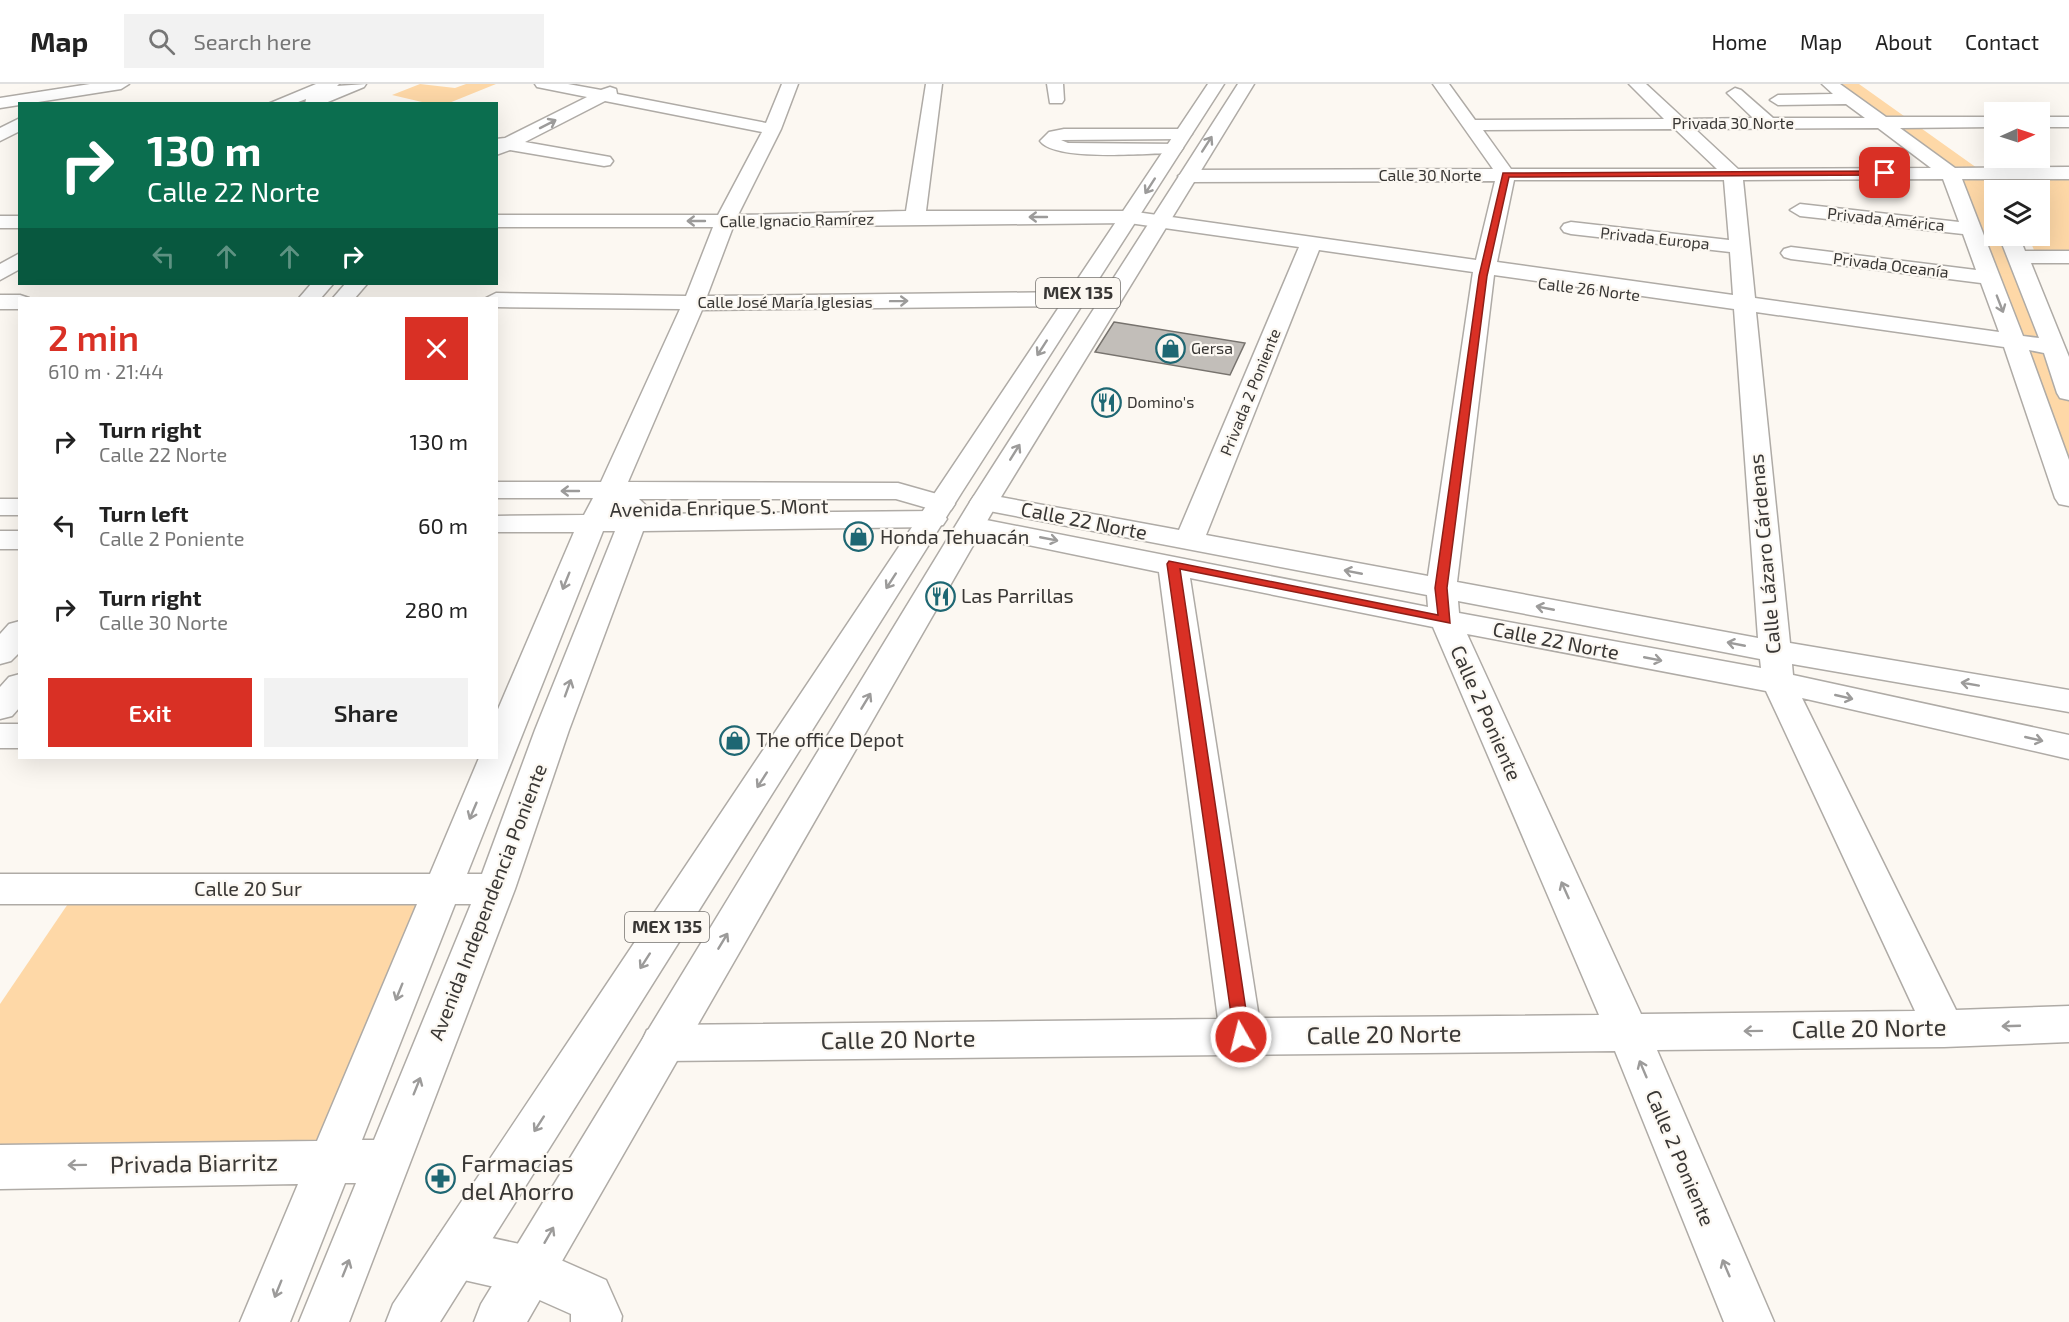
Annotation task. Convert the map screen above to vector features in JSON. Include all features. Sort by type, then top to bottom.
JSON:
[{"type":"street","points":[[0,95],[121,84]]},
{"type":"street","points":[[279,97],[331,84]]},
{"type":"street","points":[[312,102],[358,84]]},
{"type":"street","points":[[543,84],[592,90],[772,129]]},
{"type":"street","points":[[500,143],[592,90],[625,84]]},
{"type":"street","name":"Avenida Independencia Poniente","points":[[324,1322],[496,889],[552,730],[611,520],[725,221],[772,129],[790,84]]},
{"type":"street","points":[[915,217],[934,84]]},
{"type":"street","name":"MEX 135","points":[[498,1322],[662,1043],[950,516],[1074,299],[1216,84]]},
{"type":"street","name":"MEX 135","points":[[411,1322],[454,1254],[950,516],[1158,226],[1246,84]]},
{"type":"street","points":[[1441,84],[1471,125],[1517,175],[1629,190]]},
{"type":"street","points":[[1637,84],[1687,116],[1733,174]]},
{"type":"street","points":[[1830,84],[1855,92],[1913,123],[1940,142]]},
{"type":"street","points":[[0,103],[69,89]]},
{"type":"street","points":[[53,102],[69,89]]},
{"type":"street","points":[[500,143],[592,90]]},
{"type":"street","points":[[1778,100],[1855,92]]},
{"type":"street","points":[[1735,93],[1768,123]]},
{"type":"street","points":[[279,97],[304,102]]},
{"type":"street","points":[[1882,108],[1954,164],[1971,229],[2015,344],[2069,498]]},
{"type":"street","name":"Privada 30 Norte","points":[[1471,125],[1687,116],[1710,123],[1768,123],[1882,108]]},
{"type":"street","points":[[1913,123],[1984,122]]},
{"type":"street","points":[[2050,122],[2069,122]]},
{"type":"street","points":[[0,136],[18,124]]},
{"type":"street","points":[[1064,134],[1179,141],[1066,148],[1049,141],[1055,136],[1064,134]]},
{"type":"street","points":[[500,143],[604,161]]},
{"type":"street","name":"Calle 30 Norte","points":[[1187,176],[1733,174],[1954,164],[1984,173],[2069,173]]},
{"type":"street","points":[[1984,173],[1987,180]]},
{"type":"street","name":"Calle Lázaro Cárdenas","points":[[1733,174],[1778,682],[1944,1029]]},
{"type":"street","points":[[1443,604],[1484,272],[1517,175]]},
{"type":"street","name":"Privada América","points":[[1800,210],[1971,229]]},
{"type":"street","name":"Calle Ignacio Ramírez","points":[[498,221],[725,221],[915,217],[1097,217],[1126,220]]},
{"type":"street","name":"Calle 26 Norte","points":[[1126,220],[1310,248],[2015,344],[2059,358]]},
{"type":"street","points":[[0,222],[18,222]]},
{"type":"street","name":"Privada Europa","points":[[1571,228],[1739,247]]},
{"type":"street","points":[[0,274],[15,245]]},
{"type":"street","points":[[2014,246],[2059,358],[2069,393]]},
{"type":"street","name":"Privada 2 Poniente","points":[[1181,552],[1310,248]]},
{"type":"street","name":"Privada Oceanía","points":[[1791,253],[1990,278]]},
{"type":"street","points":[[2018,257],[2069,257]]},
{"type":"street","points":[[311,297],[321,285]]},
{"type":"street","points":[[345,297],[355,285]]},
{"type":"street","name":"Calle José María Iglesias","points":[[498,300],[694,303],[1074,299]]},
{"type":"street","points":[[0,302],[18,302]]},
{"type":"street","points":[[0,488],[18,488]]},
{"type":"street","points":[[498,491],[611,520],[950,516]]},
{"type":"street","points":[[498,540],[611,520],[898,491],[950,516]]},
{"type":"street","points":[[0,507],[18,507]]},
{"type":"street","name":"Avenida Enrique S. Mont","points":[[498,508],[611,520]]},
{"type":"street","name":"Calle 22 Norte","points":[[950,516],[1181,552],[1443,604],[2069,747]]},
{"type":"street","name":"Avenida Independencia Poniente","points":[[499,744],[611,520]]},
{"type":"street","name":"Avenida Enrique S. Mont","points":[[498,524],[611,520]]},
{"type":"street","points":[[0,525],[18,525]]},
{"type":"street","points":[[0,540],[18,540]]},
{"type":"street","points":[[1181,552],[1241,1037]]},
{"type":"street","name":"Calle 22 Norte","points":[[1443,604],[1774,651],[2069,700]]},
{"type":"street","name":"Calle 2 Poniente","points":[[1443,604],[1628,1032],[1749,1322]]},
{"type":"street","points":[[0,654],[18,633]]},
{"type":"street","points":[[499,744],[552,730]]},
{"type":"street","points":[[0,736],[18,736]]},
{"type":"street","name":"Avenida Independencia Poniente","points":[[265,1322],[493,759]]},
{"type":"street","name":"Calle 20 Sur","points":[[0,889],[496,889]]},
{"type":"street","name":"Calle 20 Norte","points":[[662,1043],[1944,1029],[2069,1024]]},
{"type":"street","name":"Privada Biarritz","points":[[0,1167],[388,1161]]},
{"type":"street","points":[[454,1254],[529,1270],[589,1297],[597,1316],[596,1322]]},
{"type":"shaded area","points":[[420,84],[455,88],[466,84],[496,84],[451,102],[422,102],[392,95]]},
{"type":"shaded area","points":[[1830,84],[1859,84],[1984,173],[1987,180],[1984,180],[1984,246],[2012,246],[2069,400],[2069,485],[1950,173]]},
{"type":"shaded area","points":[[2004,177],[2069,177],[2069,250],[2034,250],[2032,246],[2050,246],[2050,180],[2005,180]]},
{"type":"shaded area","points":[[78,889],[440,889],[330,1161],[0,1166],[0,1004]]},
{"type":"building","name":"Gersa","points":[[1114,322],[1245,343],[1230,375],[1095,352]]},
{"type":"place","name":"Gersa","points":[[1170,348]]},
{"type":"place","name":"Domino's","points":[[1106,402]]},
{"type":"place","name":"Honda Tehuacán","points":[[859,537]]},
{"type":"place","name":"Las Parrillas","points":[[940,596]]},
{"type":"place","name":"The office Depot","points":[[735,740]]},
{"type":"place","name":"Farmacias del Ahorro","points":[[440,1178]]},
{"type":"route","points":[[1241,1037],[1173,564],[1445,620],[1441,588],[1483,276],[1506,175],[1885,173]]}]
